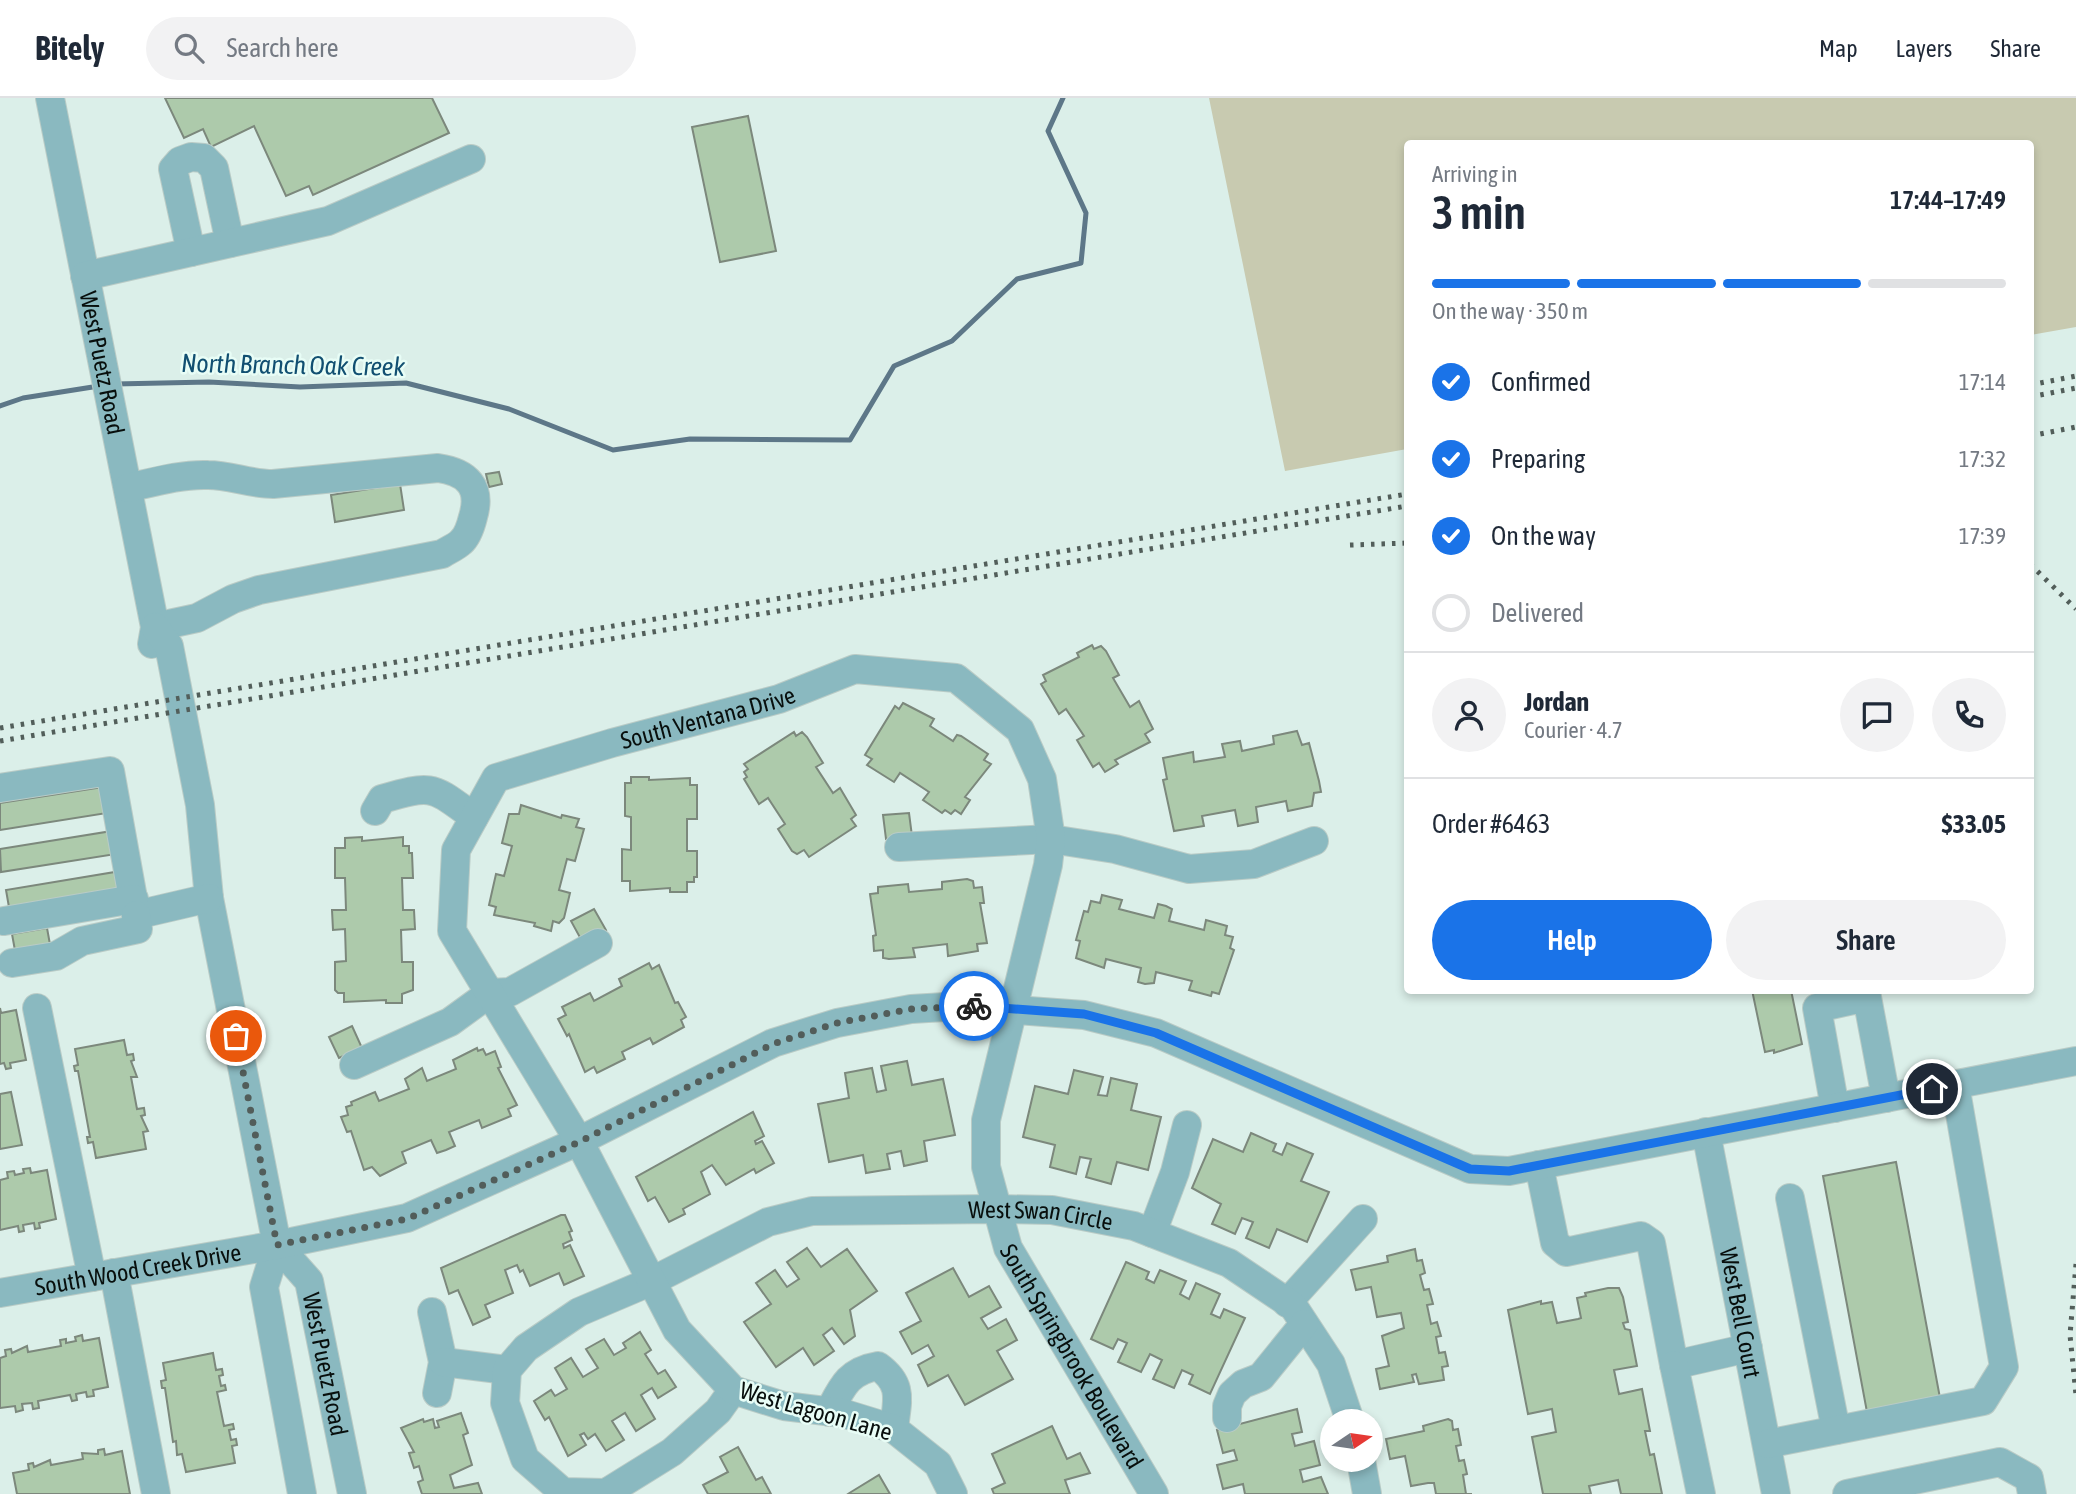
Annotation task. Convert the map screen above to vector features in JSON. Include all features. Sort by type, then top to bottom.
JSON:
[{"type":"street","name":"West Puetz Road","points":[[50,98],[155,627],[150,650],[182,808],[209,898],[277,1245],[264,1287],[302,1494]]},
{"type":"street","points":[[191,252],[173,169],[180,160],[191,157],[204,158],[214,168],[230,243]]},
{"type":"street","points":[[85,276],[328,220],[471,159]]},
{"type":"street","points":[[128,488],[169,478],[208,475],[250,484],[273,484],[438,468],[455,471],[467,479],[476,491],[477,503],[470,528],[462,542],[442,554],[259,590],[233,599],[197,618],[155,627]]},
{"type":"street","name":"South Ventana Drive","points":[[579,1142],[452,932],[456,849],[496,778],[612,743],[779,699],[855,669],[956,678],[1020,730],[1042,779],[1051,839],[1048,865],[1012,1007]]},
{"type":"street","points":[[0,788],[110,771],[135,907],[138,929],[82,941],[56,956],[6,964],[2,911],[135,907],[209,898]]},
{"type":"street","points":[[375,811],[382,799],[420,788],[439,792],[474,817]]},
{"type":"street","points":[[899,847],[1051,839],[1115,849],[1189,869],[1254,864],[1314,841]]},
{"type":"street","points":[[354,1065],[450,1021],[490,993],[510,992],[598,943]]},
{"type":"street","points":[[1835,1108],[1817,1008],[1867,997],[1886,1098]]},
{"type":"street","name":"South Wood Creek Drive","points":[[0,1293],[277,1245],[407,1219],[579,1142],[773,1044],[837,1023],[911,1009],[1012,1007],[1084,1014],[1156,1033],[1470,1169],[1509,1171],[2076,1061]]},
{"type":"street","name":"South Springbrook Boulevard","points":[[1012,1007],[986,1120],[986,1167],[995,1209],[1008,1248],[1154,1494]]},
{"type":"street","points":[[37,1008],[156,1494]]},
{"type":"street","points":[[1767,1444],[1983,1401],[2004,1367],[1955,1085]]},
{"type":"street","points":[[1152,1233],[1175,1172],[1187,1125]]},
{"type":"street","name":"West Bell Court","points":[[1706,1132],[1776,1494]]},
{"type":"street","name":"West Lagoon Lane","points":[[579,1142],[677,1329],[733,1390],[784,1406],[829,1412],[894,1429],[939,1464],[953,1494]]},
{"type":"street","points":[[1539,1165],[1555,1243],[1566,1252],[1641,1237],[1651,1243],[1701,1494]]},
{"type":"street","points":[[1790,1198],[1836,1430]]},
{"type":"street","name":"West Swan Circle","points":[[652,1281],[768,1222],[812,1211],[1052,1210],[1134,1226],[1229,1263],[1296,1313],[1331,1364],[1346,1409]]},
{"type":"street","points":[[1227,1418],[1227,1406],[1232,1394],[1243,1384],[1261,1377],[1296,1313],[1363,1219]]},
{"type":"street","name":"West Puetz Road","points":[[277,1245],[309,1282],[352,1494]]},
{"type":"street","points":[[652,1281],[579,1312],[526,1348],[506,1370],[505,1403],[525,1459],[563,1492],[606,1493],[672,1452],[718,1411],[733,1390]]},
{"type":"street","points":[[432,1312],[443,1362],[437,1393]]},
{"type":"street","points":[[1674,1365],[1748,1348]]},
{"type":"street","points":[[443,1362],[506,1370]]},
{"type":"street","points":[[829,1412],[844,1384],[860,1369],[878,1366],[892,1377],[898,1394],[894,1429]]},
{"type":"street","points":[[1847,1494],[2000,1462],[2029,1478],[2032,1494]]},
{"type":"street","points":[[1363,1472],[1367,1494]]},
{"type":"green space","points":[[1209,98],[2076,98],[2076,327],[2034,334],[2034,140],[1404,140],[1404,450],[1285,471]]},
{"type":"building","points":[[165,98],[432,98],[449,133],[313,195],[309,186],[286,196],[254,126],[211,147],[203,129],[184,138]]},
{"type":"building","points":[[748,116],[776,251],[720,262],[692,127]]},
{"type":"building","points":[[499,472],[502,484],[489,487],[486,474]]},
{"type":"building","points":[[400,484],[404,510],[335,522],[331,495]]},
{"type":"building","points":[[1092,645],[1094,649],[1101,646],[1106,651],[1119,675],[1113,678],[1130,707],[1139,701],[1153,729],[1145,734],[1150,742],[1115,760],[1118,764],[1105,772],[1099,763],[1093,767],[1077,740],[1084,736],[1066,709],[1059,714],[1041,684],[1046,681],[1043,675],[1079,657],[1077,653]]},
{"type":"building","points":[[903,703],[934,719],[930,726],[953,741],[957,735],[961,736],[988,754],[984,760],[991,764],[965,797],[970,800],[961,814],[955,810],[951,814],[945,810],[942,813],[923,800],[929,792],[900,773],[894,782],[867,765],[872,759],[865,755],[895,706],[899,709]]},
{"type":"building","points":[[1297,731],[1302,745],[1309,743],[1319,781],[1321,792],[1314,793],[1312,806],[1288,811],[1286,801],[1256,807],[1258,822],[1238,826],[1235,810],[1202,816],[1204,826],[1174,831],[1163,780],[1167,779],[1163,758],[1193,752],[1194,762],[1225,757],[1222,744],[1240,741],[1242,751],[1274,744],[1273,736]]},
{"type":"building","points":[[794,732],[796,736],[802,732],[807,737],[823,763],[816,767],[833,793],[840,788],[856,815],[851,819],[856,826],[809,857],[804,850],[797,854],[792,851],[778,829],[785,824],[768,798],[759,804],[744,779],[747,777],[744,772],[748,769],[744,764]]},
{"type":"building","points":[[631,777],[649,777],[649,780],[690,778],[690,785],[697,785],[697,819],[687,819],[687,851],[697,851],[697,877],[694,877],[694,882],[687,882],[687,892],[670,892],[670,888],[630,891],[630,881],[622,881],[622,849],[631,850],[631,817],[625,816],[625,783],[631,783]]},
{"type":"building","points":[[103,787],[107,813],[0,830],[0,803]]},
{"type":"building","points":[[521,805],[561,818],[562,815],[579,819],[576,827],[584,829],[575,861],[567,859],[559,890],[570,893],[564,918],[559,923],[553,921],[551,931],[534,926],[535,923],[494,915],[496,907],[489,905],[496,874],[504,876],[512,846],[502,843],[509,814],[519,814]]},
{"type":"building","points":[[909,813],[912,836],[886,839],[883,815]]},
{"type":"building","points":[[112,831],[116,854],[1,872],[0,849]]},
{"type":"building","points":[[362,837],[362,841],[403,837],[403,846],[409,846],[409,853],[412,853],[413,878],[402,878],[403,910],[414,910],[415,929],[401,930],[402,962],[413,962],[413,990],[402,994],[402,1003],[386,1003],[386,1000],[344,1002],[344,993],[335,990],[335,962],[346,961],[345,929],[333,930],[332,910],[346,910],[345,878],[335,878],[335,848],[345,848],[345,838]]},
{"type":"building","points":[[121,871],[125,894],[10,913],[6,890]]},
{"type":"building","points":[[967,879],[973,881],[974,888],[982,887],[984,903],[980,903],[987,943],[977,944],[978,951],[948,956],[947,944],[913,948],[915,957],[889,959],[883,958],[883,950],[874,951],[873,936],[876,935],[870,894],[878,893],[878,887],[908,884],[909,892],[942,889],[942,882]]},
{"type":"building","points":[[1102,895],[1122,900],[1119,909],[1154,918],[1158,904],[1172,909],[1169,921],[1204,930],[1206,920],[1227,926],[1225,935],[1233,937],[1230,948],[1234,950],[1219,994],[1212,992],[1211,996],[1189,990],[1192,981],[1156,972],[1154,983],[1145,984],[1138,982],[1141,968],[1106,959],[1104,968],[1076,958],[1080,941],[1076,940],[1084,911],[1088,912],[1091,901],[1100,903]]},
{"type":"building","points":[[594,909],[606,930],[583,943],[571,921]]},
{"type":"building","points":[[47,928],[51,950],[16,956],[12,934]]},
{"type":"building","points":[[649,963],[652,969],[659,965],[675,1003],[678,1002],[686,1017],[681,1020],[684,1027],[653,1044],[650,1038],[622,1052],[625,1059],[597,1073],[594,1067],[585,1072],[569,1034],[567,1036],[558,1019],[566,1015],[562,1007],[590,993],[594,1001],[622,986],[619,979]]},
{"type":"building","points":[[1753,994],[1792,994],[1802,1044],[1774,1053],[1774,1050],[1765,1052]]},
{"type":"building","points":[[0,1008],[1,1013],[16,1010],[26,1060],[10,1063],[11,1068],[6,1069],[4,1063],[0,1064]]},
{"type":"building","points":[[352,1026],[362,1048],[339,1058],[329,1037]]},
{"type":"building","points":[[124,1040],[127,1055],[133,1054],[134,1060],[131,1061],[137,1077],[131,1077],[137,1109],[144,1108],[145,1115],[141,1116],[148,1131],[143,1132],[146,1149],[96,1158],[93,1142],[88,1143],[87,1137],[90,1137],[78,1071],[75,1071],[74,1066],[78,1065],[75,1049]]},
{"type":"building","points":[[477,1048],[478,1051],[483,1049],[486,1055],[495,1051],[501,1067],[498,1068],[517,1105],[508,1109],[511,1116],[482,1128],[479,1120],[449,1132],[455,1146],[437,1153],[431,1140],[402,1152],[406,1163],[380,1176],[372,1167],[364,1170],[351,1131],[347,1132],[341,1117],[348,1115],[346,1107],[352,1105],[351,1102],[375,1092],[379,1101],[409,1089],[405,1079],[422,1068],[427,1081],[456,1069],[453,1060]]},
{"type":"building","points":[[907,1061],[912,1085],[943,1079],[955,1135],[924,1141],[927,1161],[904,1166],[901,1151],[887,1154],[890,1169],[866,1173],[863,1155],[829,1162],[818,1104],[849,1098],[845,1073],[872,1068],[877,1092],[886,1090],[881,1066]]},
{"type":"building","points":[[1074,1070],[1103,1077],[1098,1095],[1107,1096],[1111,1078],[1137,1084],[1131,1110],[1161,1117],[1148,1170],[1117,1162],[1111,1184],[1086,1177],[1091,1159],[1080,1157],[1076,1174],[1050,1167],[1055,1145],[1023,1137],[1035,1086],[1068,1094]]},
{"type":"building","points":[[11,1092],[22,1145],[0,1149],[0,1094]]},
{"type":"building","points":[[753,1112],[764,1136],[755,1141],[756,1144],[762,1141],[774,1163],[756,1173],[754,1169],[726,1185],[712,1165],[701,1172],[710,1194],[683,1209],[685,1214],[669,1222],[655,1197],[648,1201],[636,1177]]},
{"type":"building","points":[[1251,1133],[1276,1144],[1273,1151],[1282,1155],[1287,1143],[1313,1154],[1301,1181],[1329,1192],[1307,1242],[1277,1229],[1269,1248],[1246,1238],[1253,1222],[1242,1218],[1235,1234],[1212,1224],[1221,1204],[1192,1188],[1213,1139],[1243,1152]]},
{"type":"building","points":[[1896,1162],[1940,1398],[1867,1412],[1823,1176]]},
{"type":"building","points":[[30,1168],[31,1173],[47,1170],[56,1219],[39,1223],[40,1228],[35,1229],[34,1223],[23,1225],[24,1231],[19,1232],[18,1226],[0,1230],[0,1180],[8,1178],[7,1172],[14,1171],[15,1175]]},
{"type":"building","points":[[565,1215],[572,1231],[569,1232],[572,1240],[563,1244],[564,1248],[570,1245],[584,1276],[564,1285],[559,1273],[530,1286],[523,1270],[520,1272],[517,1265],[505,1270],[513,1293],[485,1305],[490,1317],[473,1325],[458,1290],[449,1294],[441,1268]]},
{"type":"building","points":[[807,1248],[821,1267],[847,1249],[877,1291],[850,1310],[855,1336],[844,1344],[832,1328],[823,1335],[834,1351],[814,1365],[803,1348],[776,1367],[744,1322],[771,1304],[756,1283],[775,1270],[787,1287],[799,1279],[787,1262]]},
{"type":"building","points":[[1415,1249],[1417,1261],[1422,1260],[1425,1273],[1420,1275],[1424,1290],[1429,1289],[1433,1304],[1427,1305],[1431,1324],[1437,1322],[1441,1336],[1436,1337],[1439,1353],[1445,1352],[1448,1366],[1442,1367],[1444,1380],[1419,1384],[1416,1374],[1412,1375],[1414,1382],[1380,1389],[1376,1369],[1389,1366],[1382,1336],[1404,1328],[1401,1313],[1377,1317],[1371,1287],[1356,1290],[1351,1270],[1388,1262],[1387,1256]]},
{"type":"building","points":[[1126,1262],[1149,1272],[1146,1279],[1154,1283],[1160,1270],[1186,1281],[1180,1294],[1189,1299],[1196,1283],[1216,1292],[1220,1294],[1211,1314],[1220,1318],[1224,1309],[1245,1318],[1210,1394],[1189,1384],[1193,1375],[1182,1370],[1174,1388],[1153,1379],[1162,1360],[1150,1354],[1141,1372],[1118,1362],[1127,1343],[1118,1339],[1113,1349],[1091,1339]]},
{"type":"building","points":[[953,1268],[969,1297],[989,1286],[1001,1307],[981,1318],[988,1329],[1006,1319],[1017,1340],[997,1351],[1013,1379],[965,1405],[948,1375],[928,1386],[918,1365],[934,1356],[928,1345],[912,1354],[900,1332],[921,1321],[906,1293]]},
{"type":"building","points":[[1619,1288],[1623,1297],[1628,1322],[1623,1323],[1625,1329],[1630,1330],[1637,1366],[1614,1370],[1619,1394],[1642,1389],[1650,1431],[1645,1431],[1650,1455],[1654,1454],[1662,1494],[1621,1494],[1618,1480],[1589,1486],[1591,1494],[1543,1494],[1532,1437],[1556,1432],[1552,1409],[1528,1414],[1508,1310],[1541,1301],[1541,1304],[1552,1302],[1557,1323],[1578,1319],[1581,1318],[1577,1298],[1586,1296],[1585,1293]]},
{"type":"building","points":[[640,1332],[651,1350],[645,1354],[658,1374],[665,1370],[676,1387],[658,1398],[652,1388],[641,1395],[655,1419],[636,1431],[625,1413],[612,1421],[624,1440],[606,1451],[595,1434],[588,1439],[584,1433],[580,1435],[586,1445],[568,1456],[549,1417],[545,1420],[534,1401],[551,1390],[555,1396],[567,1389],[555,1368],[571,1358],[583,1377],[598,1368],[586,1349],[604,1339],[614,1355],[626,1348],[623,1343]]},
{"type":"building","points":[[82,1335],[83,1341],[99,1338],[108,1387],[93,1390],[94,1396],[87,1397],[86,1392],[76,1394],[77,1400],[72,1401],[70,1395],[38,1401],[39,1408],[33,1409],[32,1403],[22,1404],[23,1410],[16,1412],[15,1406],[0,1408],[0,1358],[6,1356],[5,1350],[11,1349],[12,1353],[27,1346],[28,1352],[61,1346],[60,1340],[66,1339],[66,1343],[76,1341],[75,1337]]},
{"type":"building","points":[[213,1353],[216,1370],[222,1369],[223,1375],[219,1376],[221,1386],[225,1385],[226,1390],[217,1392],[224,1426],[233,1424],[234,1429],[229,1430],[231,1440],[236,1439],[237,1445],[232,1446],[235,1463],[186,1472],[182,1454],[177,1455],[176,1441],[173,1442],[165,1388],[162,1388],[161,1381],[166,1380],[163,1363]]},
{"type":"building","points":[[1297,1409],[1302,1432],[1292,1434],[1295,1446],[1314,1441],[1320,1465],[1300,1470],[1303,1482],[1321,1477],[1328,1494],[1245,1494],[1243,1484],[1223,1489],[1217,1465],[1237,1460],[1234,1450],[1223,1453],[1217,1430]]},
{"type":"building","points":[[461,1413],[468,1433],[463,1435],[472,1465],[450,1475],[454,1488],[478,1483],[482,1494],[422,1494],[418,1482],[423,1480],[419,1466],[414,1468],[409,1453],[414,1452],[401,1428],[423,1419],[424,1422],[433,1419],[435,1428],[439,1427],[437,1421]]},
{"type":"building","points":[[1448,1419],[1452,1421],[1453,1430],[1458,1429],[1461,1445],[1456,1446],[1459,1461],[1464,1460],[1467,1474],[1463,1475],[1466,1494],[1436,1494],[1434,1483],[1411,1486],[1405,1456],[1390,1459],[1386,1439],[1424,1431],[1423,1426]]},
{"type":"building","points":[[1052,1426],[1067,1459],[1080,1453],[1090,1473],[1065,1480],[1070,1494],[994,1494],[992,1489],[1005,1483],[992,1454]]},
{"type":"building","points":[[738,1447],[756,1480],[762,1477],[771,1494],[708,1494],[703,1485],[728,1472],[720,1457]]},
{"type":"building","points":[[104,1449],[105,1455],[122,1451],[130,1494],[17,1494],[13,1473],[29,1470],[28,1464],[33,1463],[34,1467],[50,1460],[51,1465],[83,1459],[82,1453],[98,1454],[98,1450]]},
{"type":"building","points":[[879,1475],[890,1494],[848,1494],[851,1492]]},
{"type":"waterway","name":"North Branch Oak Creek","points":[[115,384],[209,382],[300,387],[406,383],[509,409],[613,450],[690,439],[850,440],[894,366],[952,341],[1017,279],[1081,263],[1086,213],[1048,131],[1063,98]]},
{"type":"waterway","name":"North Branch Oak Creek","points":[[0,406],[23,398],[99,386]]},
{"type":"railway","points":[[2034,384],[2076,376]]},
{"type":"railway","points":[[2034,396],[2076,388]]},
{"type":"railway","points":[[2034,435],[2076,427]]},
{"type":"railway","points":[[0,728],[1404,494]]},
{"type":"railway","points":[[0,741],[1404,507]]},
{"type":"railway","points":[[1350,545],[1404,543]]},
{"type":"railway","points":[[2034,568],[2076,609]]},
{"type":"railway","points":[[2076,1264],[2070,1335],[2076,1395]]},
{"type":"way so far","points":[[236,1036],[277,1245],[407,1219],[579,1142],[773,1044],[837,1023],[911,1009],[974,1006]]},
{"type":"route","points":[[974,1006],[1084,1014],[1156,1033],[1470,1169],[1509,1171],[1932,1089]]}]
